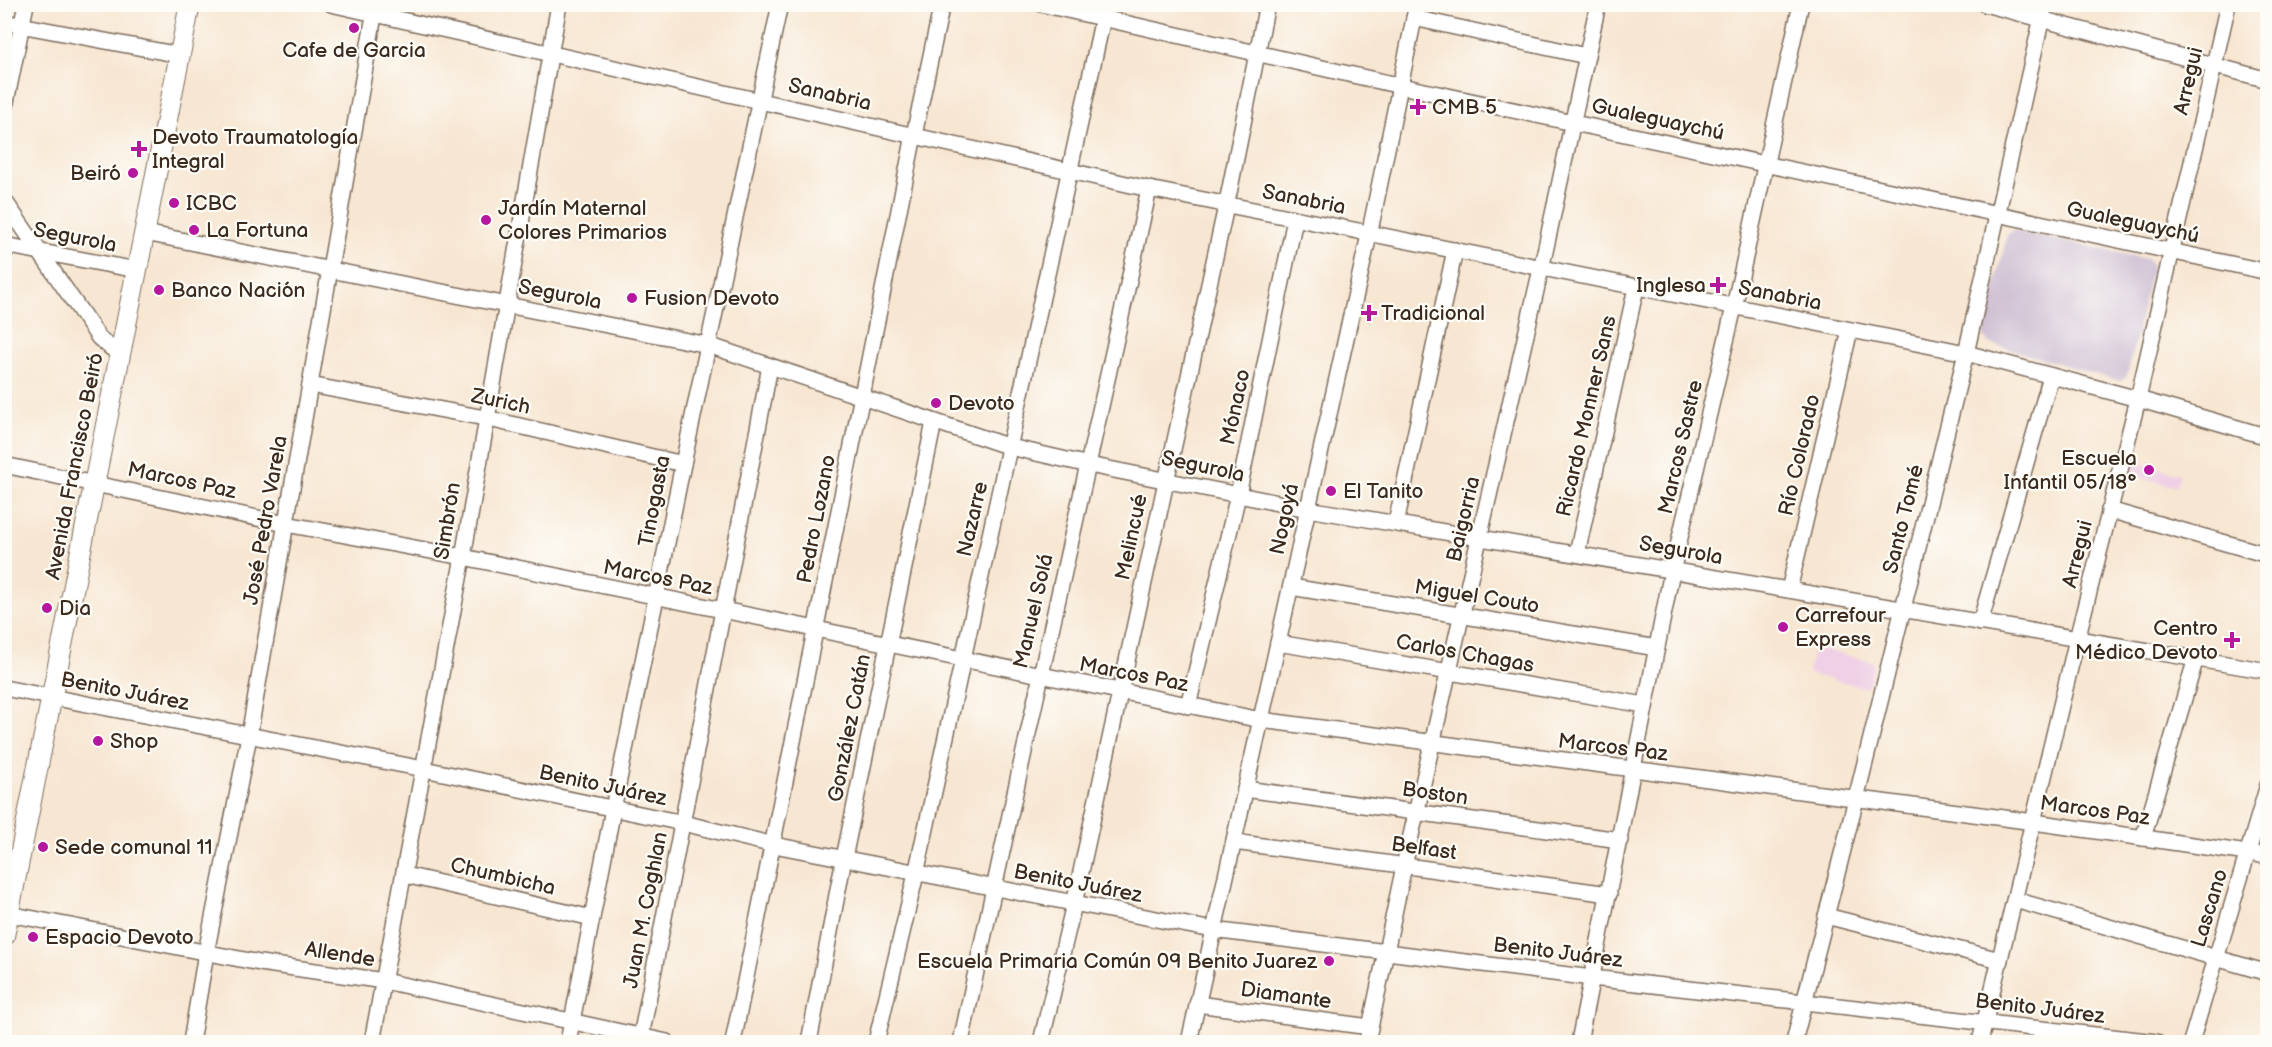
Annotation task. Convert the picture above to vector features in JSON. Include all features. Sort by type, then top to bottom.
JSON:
[{"type":"main road","name":"Avenida Francisco Beiró","points":[[4,936],[190,4]]},
{"type":"street","points":[[4,112],[27,4]]},
{"type":"street","name":"Sanabria","points":[[331,4],[375,9],[549,53],[1149,189],[1966,353],[2268,437]]},
{"type":"street","name":"Simbrón","points":[[372,1042],[405,876],[463,557],[485,418],[558,4]]},
{"type":"street","name":"Tinogasta","points":[[568,1042],[683,464],[780,4]]},
{"type":"street","name":"Pedro Lozano","points":[[734,1042],[942,4]]},
{"type":"street","name":"Gualeguaychú","points":[[1041,4],[1105,11],[1257,54],[2268,272]]},
{"type":"street","name":"Melincué","points":[[1041,1042],[1074,904],[1226,205],[1267,4]]},
{"type":"street","name":"Baigorria","points":[[1367,1042],[1385,951],[1481,537],[1598,4]]},
{"type":"street","name":"Marcos Sastre","points":[[1579,1042],[1673,569],[1801,4]]},
{"type":"street","points":[[1985,4],[2043,12],[2214,66],[2268,80]]},
{"type":"street","name":"Arregui","points":[[1980,1042],[2077,639],[2138,399],[2228,4]]},
{"type":"street","name":"José Pedro Varela","points":[[191,1042],[206,953],[249,736],[375,9]]},
{"type":"street","name":"Nazarre","points":[[876,1042],[916,874],[1105,11]]},
{"type":"street","points":[[1415,11],[1586,57]]},
{"type":"street","name":"Nogoyá","points":[[1189,1042],[1370,233],[1415,11]]},
{"type":"street","name":"Santo Tomé","points":[[1794,1042],[1966,353],[2043,12]]},
{"type":"street","points":[[4,22],[180,55]]},
{"type":"street","name":"Manuel Solá","points":[[962,1042],[993,889],[1149,189]]},
{"type":"street","points":[[4,200],[99,338],[120,355]]},
{"type":"street","name":"Mónaco","points":[[1188,706],[1238,495],[1295,219]]},
{"type":"street","name":"Segurola","points":[[145,233],[708,345],[1010,447],[1089,465],[1308,509],[2268,670]]},
{"type":"street","name":"Segurola","points":[[4,245],[137,270]]},
{"type":"street","points":[[1396,523],[1455,250]]},
{"type":"street","points":[[58,280],[62,267],[73,257]]},
{"type":"street","name":"Ricardo Monner Sans","points":[[1577,553],[1636,288]]},
{"type":"street","name":"Río Colorado","points":[[1789,590],[1850,330]]},
{"type":"street","name":"Juan M. Coghlan","points":[[641,1037],[770,366]]},
{"type":"street","points":[[1980,622],[2051,376]]},
{"type":"street","name":"Zurich","points":[[310,385],[485,418],[683,464]]},
{"type":"street","name":"González Catán","points":[[809,1042],[844,858],[934,422]]},
{"type":"street","name":"Marcos Paz","points":[[4,465],[1261,720],[1633,771],[2034,822],[2268,856]]},
{"type":"street","points":[[2109,510],[2268,555]]},
{"type":"street","name":"Miguel Couto","points":[[1291,587],[1657,648]]},
{"type":"street","name":"Carlos Chagas","points":[[1278,643],[1645,705]]},
{"type":"street","points":[[2143,838],[2196,658]]},
{"type":"street","name":"Benito Juárez","points":[[4,688],[424,769],[916,874],[1214,930],[1592,978],[2156,1042]]},
{"type":"street","name":"Lascano","points":[[2191,1042],[2268,785]]},
{"type":"street","name":"Boston","points":[[1245,789],[1620,840]]},
{"type":"street","name":"Belfast","points":[[1234,842],[1609,894]]},
{"type":"street","name":"Chumbicha","points":[[405,876],[592,918]]},
{"type":"street","points":[[2015,900],[2268,972]]},
{"type":"street","name":"Allende","points":[[7,913],[206,953],[384,981],[668,1042]]},
{"type":"street","points":[[1826,916],[2000,960]]},
{"type":"street","name":"Diamante","points":[[1197,1004],[1370,1027]]},
{"type":"shaded area","points":[[2014,230],[2147,259],[2152,266],[2127,376],[2119,381],[1988,343],[1983,336],[2007,235]]},
{"type":"shaded area","name":"Escuela Infantil 05/18°","points":[[2134,461],[2180,474],[2176,487],[2130,474]]},
{"type":"shaded area","points":[[1813,647],[1874,662],[1868,688],[1808,674]]},
{"type":"place","name":"Cafe de Garcia","points":[[354,28]]},
{"type":"place","name":"CMB 5","points":[[1418,107]]},
{"type":"place","name":"Devoto Traumatología Integral","points":[[139,149]]},
{"type":"place","name":"Beiró","points":[[133,173]]},
{"type":"place","name":"ICBC","points":[[174,203]]},
{"type":"place","name":"Jardín Maternal Colores Primarios","points":[[486,220]]},
{"type":"place","name":"La Fortuna","points":[[194,230]]},
{"type":"place","name":"Inglesa","points":[[1718,285]]},
{"type":"place","name":"Banco Nación","points":[[159,290]]},
{"type":"place","name":"Fusion Devoto","points":[[632,298]]},
{"type":"place","name":"Tradicional","points":[[1369,313]]},
{"type":"place","name":"Devoto","points":[[936,403]]},
{"type":"place","name":"Escuela Infantil 05/18°","points":[[2149,470]]},
{"type":"place","name":"El Tanito","points":[[1331,491]]},
{"type":"place","name":"Dia","points":[[47,608]]},
{"type":"place","name":"Carrefour Express","points":[[1783,627]]},
{"type":"place","name":"Centro Médico Devoto","points":[[2232,640]]},
{"type":"place","name":"Shop","points":[[98,741]]},
{"type":"place","name":"Sede comunal 11","points":[[43,847]]},
{"type":"place","name":"Espacio Devoto","points":[[33,937]]},
{"type":"place","name":"Escuela Primaria Común 09 Benito Juarez","points":[[1329,961]]}]
